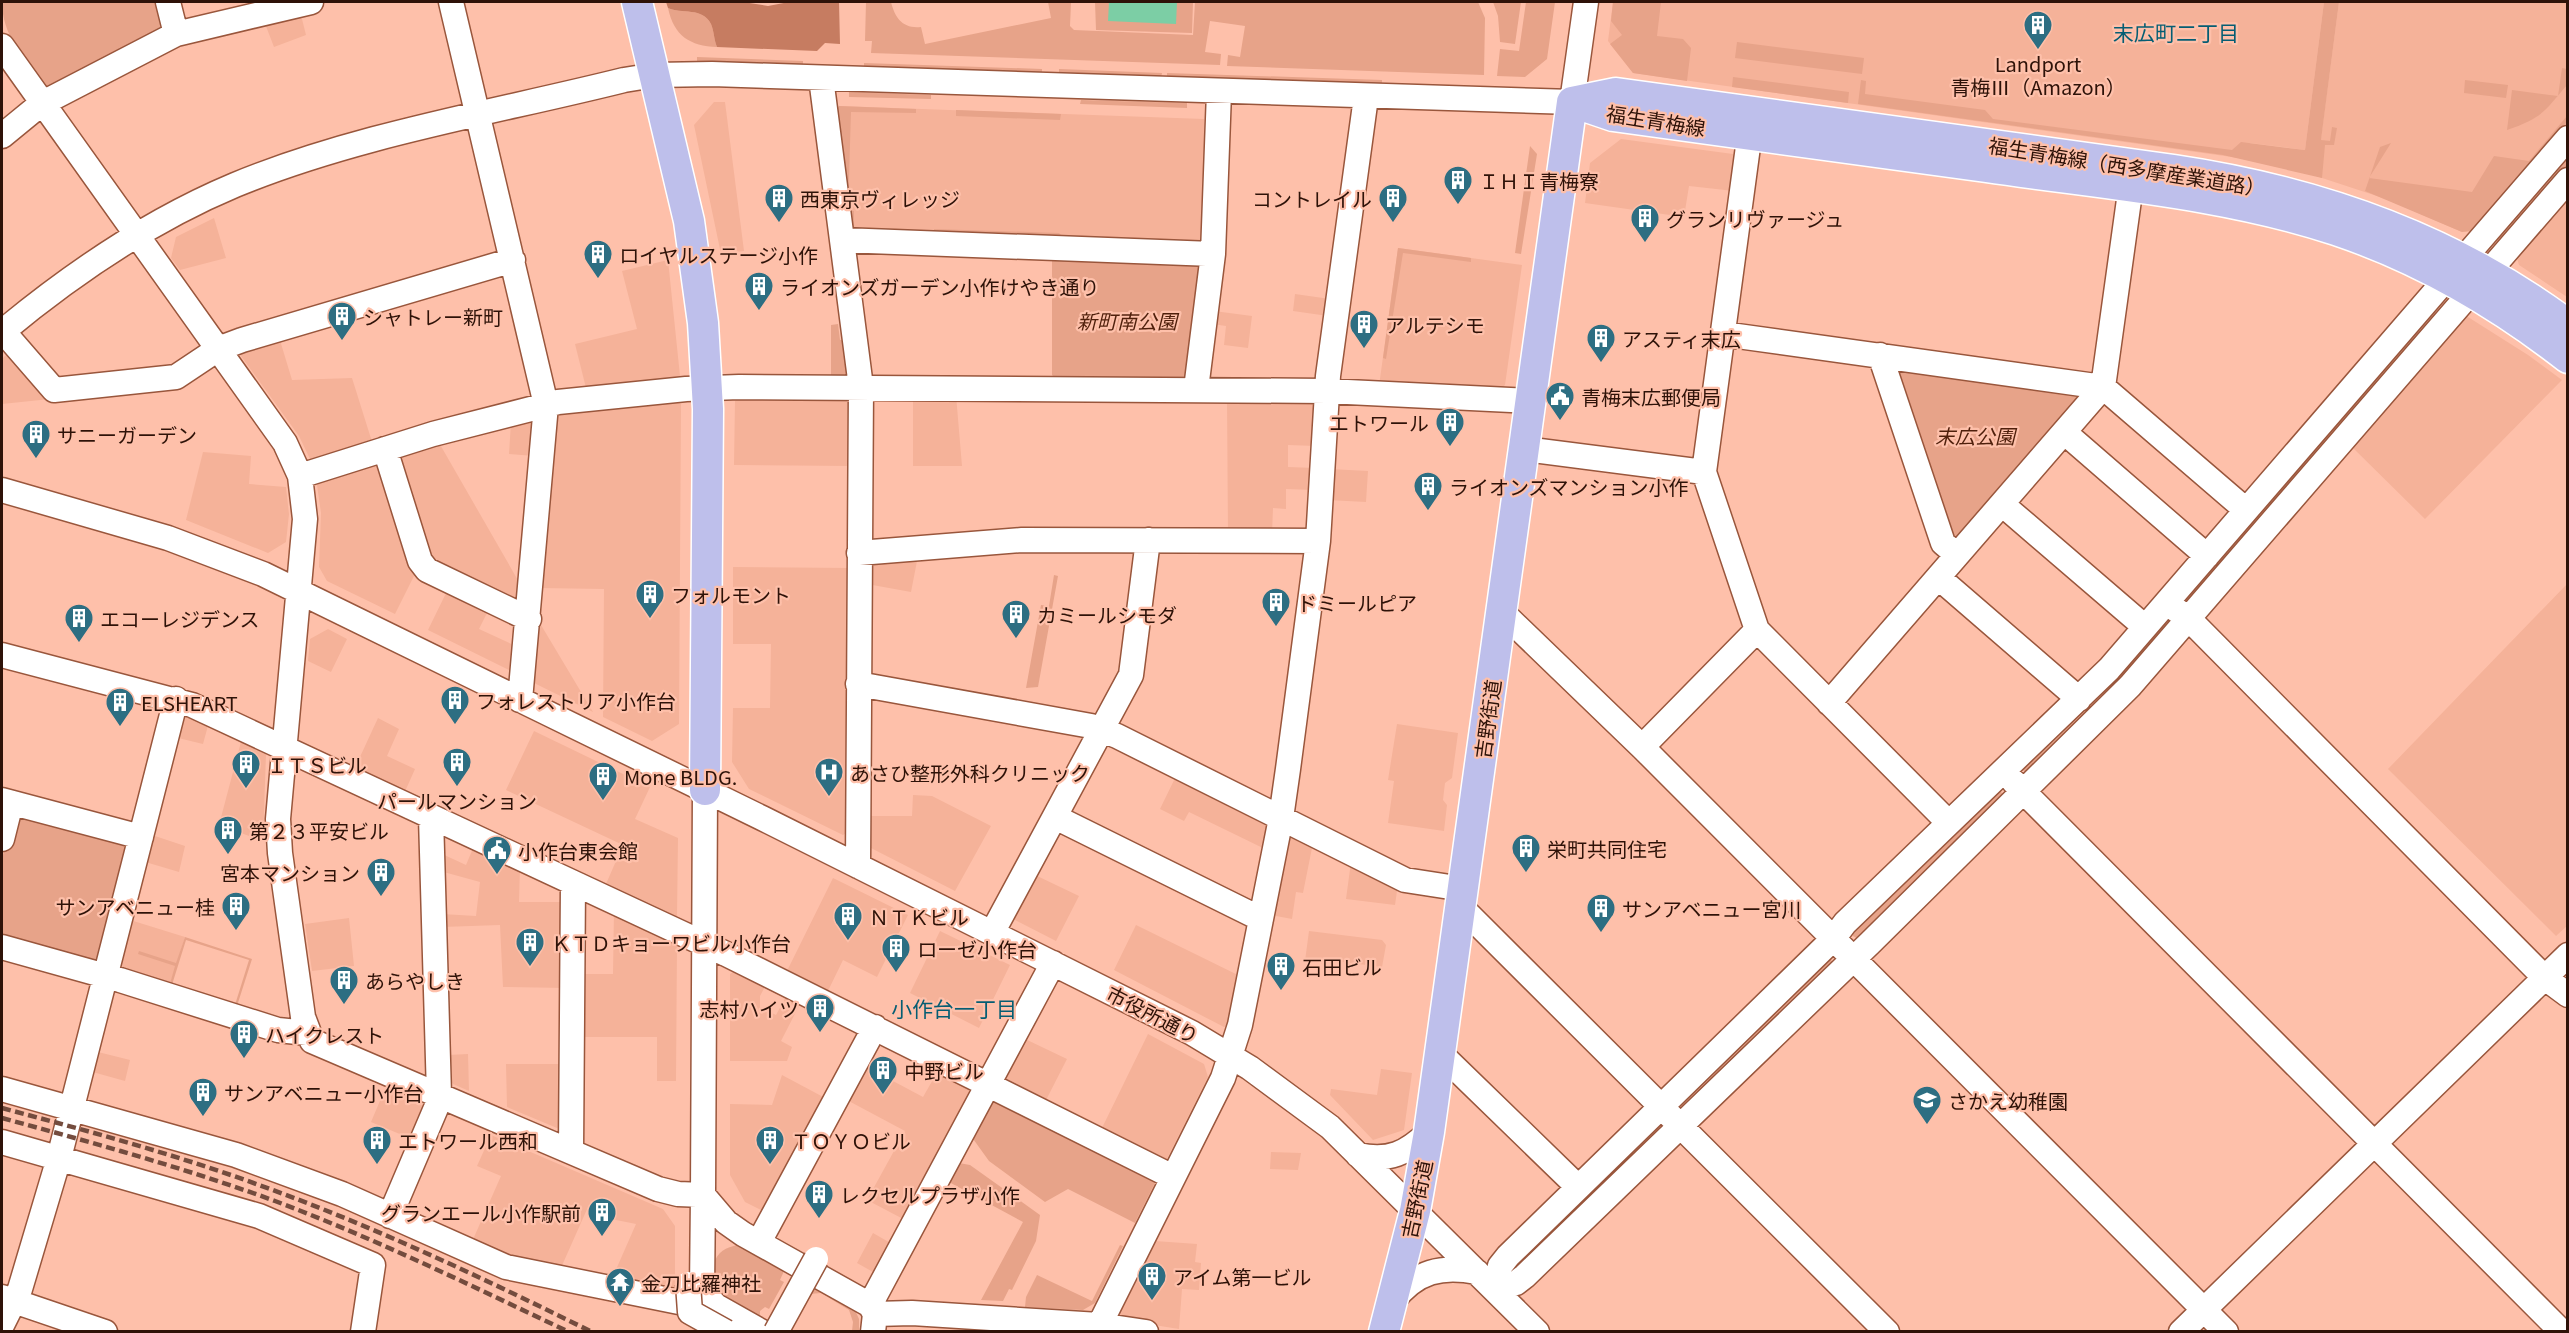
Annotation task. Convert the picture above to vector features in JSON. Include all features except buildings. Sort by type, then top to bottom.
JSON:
[{"type":"main road","points":[[637,2],[694,250],[708,388],[705,790]]},
{"type":"main road","name":"福生青梅線","points":[[1572,102],[1616,93],[1751,123],[1845,132]]},
{"type":"main road","name":"吉野街道","points":[[1384,1332],[1415,1211],[1441,1054],[1572,102]]},
{"type":"main road","name":"福生青梅線（西多摩産業道路）","points":[[1845,132],[1942,149],[2132,176],[2333,230],[2466,276],[2568,325]]},
{"type":"main road","name":"福生青梅線（西多摩産業道路）","points":[[1942,149],[2004,170],[2132,176]]},
{"type":"main road","name":"福生青梅線（西多摩産業道路）","points":[[2466,276],[2526,327],[2568,358]]},
{"type":"street","points":[[168,2],[176,34]]},
{"type":"street","points":[[2,136],[41,104],[176,34],[306,2]]},
{"type":"street","points":[[451,2],[546,405],[529,619],[520,700]]},
{"type":"street","points":[[513,260],[218,349],[176,378],[54,390],[2,331],[65,282],[135,235],[210,196],[288,165],[478,115],[655,75],[712,74],[1572,102],[1586,2]]},
{"type":"street","points":[[2,46],[41,104],[285,443],[300,476],[305,510],[279,799],[279,843],[307,1033],[318,1045],[658,1189],[678,1194],[703,1195],[726,1222],[873,1317],[912,1313],[1146,1332]]},
{"type":"street","points":[[821,78],[861,387],[858,866]]},
{"type":"street","points":[[1196,389],[1213,254],[1219,92]]},
{"type":"street","points":[[1097,1328],[1232,1056],[1281,818],[1318,541],[1326,391],[1366,97]]},
{"type":"street","points":[[1751,123],[1704,472],[1757,630],[1948,822]]},
{"type":"street","points":[[1393,1300],[1412,1281],[1434,1270],[1456,1268],[1486,1280],[1516,1283],[1526,1276],[2025,792],[2130,686],[2188,619],[2466,276],[2568,138]]},
{"type":"street","points":[[1829,703],[2103,387],[2132,176]]},
{"type":"street","points":[[1486,1280],[1578,1187],[1833,939],[1845,923],[1948,822],[2004,772],[2079,699],[2246,510],[2466,276],[2568,180]]},
{"type":"street","points":[[842,240],[1213,254]]},
{"type":"street","points":[[1724,334],[2103,387],[2246,510]]},
{"type":"street","points":[[1880,355],[1943,543],[1957,555]]},
{"type":"street","points":[[300,476],[385,449],[546,405],[708,388],[1326,391],[1531,401]]},
{"type":"street","points":[[2064,432],[2207,556]]},
{"type":"street","points":[[385,449],[420,561],[427,570],[529,619]]},
{"type":"street","points":[[1524,449],[1704,472]]},
{"type":"street","name":"市役所通り","points":[[2,490],[177,541],[298,591],[1053,963],[1232,1056],[1317,1117],[1537,1332]]},
{"type":"street","points":[[2003,505],[2145,627]]},
{"type":"street","points":[[860,553],[1022,540],[1318,541]]},
{"type":"street","points":[[992,933],[1131,675],[1148,540]]},
{"type":"street","points":[[1939,578],[2079,699]]},
{"type":"street","points":[[2166,603],[2188,619],[2545,978],[2568,995]]},
{"type":"street","points":[[1502,612],[1642,747],[2226,1332]]},
{"type":"street","points":[[1642,747],[1757,630]]},
{"type":"street","points":[[2,655],[176,699],[704,944],[1173,1177]]},
{"type":"street","points":[[858,684],[1103,730],[1405,880],[1462,898],[1662,1106],[1887,1332]]},
{"type":"street","points":[[2,1324],[8,1300],[59,1158],[176,699]]},
{"type":"street","points":[[2004,772],[2562,1332]]},
{"type":"street","points":[[705,790],[703,1256],[690,1312],[726,1332]]},
{"type":"street","points":[[2,839],[6,802],[141,837]]},
{"type":"street","points":[[390,1216],[436,1108],[439,1095],[431,818]]},
{"type":"street","points":[[1055,818],[1261,919]]},
{"type":"street","points":[[571,1151],[573,883]]},
{"type":"street","points":[[2,947],[105,976],[278,1030],[307,1033]]},
{"type":"street","points":[[2181,1332],[2568,956]]},
{"type":"street","points":[[873,1317],[1053,963]]},
{"type":"street","points":[[751,1238],[874,1027]]},
{"type":"street","points":[[1441,1054],[1578,1187]]},
{"type":"street","points":[[2,1089],[236,1155],[342,1194],[436,1238],[517,1269],[679,1302],[695,1287]]},
{"type":"street","points":[[1358,1155],[1373,1158],[1395,1156],[1412,1148],[1429,1132]]},
{"type":"street","points":[[2,1142],[259,1216],[373,1265],[367,1292],[363,1332]]},
{"type":"street","points":[[703,1256],[726,1237],[751,1238]]},
{"type":"street","points":[[776,1332],[816,1259]]},
{"type":"street","points":[[695,1287],[716,1306],[762,1332]]},
{"type":"street","points":[[8,1300],[105,1332]]},
{"type":"shaded area","points":[[666,2],[743,2],[768,6],[789,2],[839,2],[840,44],[825,43],[817,51],[717,47],[711,24],[703,15],[673,10],[668,8]]},
{"type":"shaded area","points":[[1109,2],[1177,2],[1176,24],[1108,21]]},
{"type":"shaded area","points":[[1613,2],[2324,2],[2305,150],[2250,143],[2246,159],[1633,73],[1608,41]]},
{"type":"shaded area","points":[[2339,2],[2567,2],[2567,122],[2462,232],[2386,199],[2316,176]]},
{"type":"shaded area","points":[[294,13],[302,19],[306,35],[274,47],[264,21]]},
{"type":"shaded area","points":[[714,102],[725,102],[744,251],[721,254],[694,125]]},
{"type":"shaded area","points":[[839,106],[1204,119],[1206,238],[1199,245],[854,232],[849,226]]},
{"type":"shaded area","points":[[1621,139],[1733,154],[1738,160],[1734,191],[1689,186],[1684,217],[1585,203],[1590,163]]},
{"type":"shaded area","points":[[2567,195],[2567,297],[2519,265],[2516,255]]},
{"type":"shaded area","points":[[214,218],[226,258],[180,270],[171,258],[176,237]]},
{"type":"shaded area","points":[[1398,248],[1522,265],[1505,385],[1499,390],[1379,386]]},
{"type":"shaded area","points":[[668,260],[680,376],[674,382],[587,392],[575,344],[637,329],[622,271]]},
{"type":"shaded area","points":[[1295,294],[1330,299],[1328,316],[1293,311]]},
{"type":"shaded area","points":[[1214,311],[1252,316],[1248,348],[1224,345],[1226,326],[1212,324]]},
{"type":"shaded area","points":[[2468,317],[2528,355],[2562,380],[2425,519],[2351,446],[2461,319]]},
{"type":"shaded area","points":[[279,337],[292,380],[352,378],[373,445],[318,462],[310,459],[299,436],[241,356],[244,348]]},
{"type":"shaded area","points":[[7,354],[50,399],[2,404],[2,359]]},
{"type":"shaded area","points":[[740,395],[847,396],[853,401],[852,466],[734,465],[735,401]]},
{"type":"shaded area","points":[[913,395],[956,395],[962,466],[913,466]]},
{"type":"shaded area","points":[[675,398],[681,404],[679,724],[652,741],[603,717],[604,589],[539,588],[554,415],[559,409]]},
{"type":"shaded area","points":[[1227,398],[1312,398],[1318,404],[1316,446],[1288,445],[1288,467],[1315,468],[1314,490],[1286,489],[1286,509],[1273,508],[1272,534],[1228,534]]},
{"type":"shaded area","points":[[532,417],[537,421],[534,456],[509,454],[511,422]]},
{"type":"shaded area","points":[[438,441],[523,589],[522,600],[514,605],[433,565],[396,461],[400,453]]},
{"type":"shaded area","points":[[203,452],[251,456],[249,484],[286,487],[289,514],[286,542],[268,553],[186,520]]},
{"type":"shaded area","points":[[373,461],[382,465],[416,572],[395,614],[327,581],[319,567],[321,513],[317,485],[321,478]]},
{"type":"shaded area","points":[[1329,469],[1368,471],[1366,502],[1328,500]]},
{"type":"shaded area","points":[[918,556],[911,592],[867,584],[873,560]]},
{"type":"shaded area","points":[[733,567],[851,568],[850,831],[843,835],[749,789],[732,762],[733,708],[770,708],[771,644],[733,644]]},
{"type":"shaded area","points":[[2567,584],[2568,925],[2556,936],[2388,769]]},
{"type":"shaded area","points":[[448,589],[489,609],[479,629],[518,647],[516,666],[509,670],[428,630]]},
{"type":"shaded area","points":[[536,625],[541,625],[593,712],[534,683],[531,675]]},
{"type":"shaded area","points":[[328,629],[347,639],[331,672],[308,661],[310,639]]},
{"type":"shaded area","points":[[187,712],[209,722],[203,744],[174,737],[179,716]]},
{"type":"shaded area","points":[[378,718],[399,729],[387,756],[415,769],[403,796],[353,772]]},
{"type":"shaded area","points":[[1397,724],[1458,733],[1452,778],[1445,783],[1443,800],[1447,805],[1444,831],[1388,823],[1394,781],[1388,780]]},
{"type":"shaded area","points":[[534,731],[650,787],[635,819],[678,838],[677,916],[671,920],[609,891],[612,886],[606,884],[623,845],[506,790]]},
{"type":"shaded area","name":"ＩＴＳビル","points":[[242,738],[263,748],[266,754],[263,841],[219,825]]},
{"type":"shaded area","points":[[1177,774],[1268,821],[1267,850],[1189,812],[1184,821],[1160,809]]},
{"type":"shaded area","points":[[913,795],[932,796],[991,826],[955,891],[869,847],[866,816],[912,816]]},
{"type":"shaded area","points":[[1292,832],[1313,843],[1303,893],[1296,892],[1292,919],[1276,916],[1271,908],[1286,835]]},
{"type":"shaded area","points":[[149,834],[185,846],[179,872],[142,861]]},
{"type":"shaded area","points":[[474,846],[520,867],[519,902],[565,902],[565,988],[503,987],[500,925],[442,927],[442,914],[476,916],[480,882],[440,871],[440,853],[466,865]]},
{"type":"shaded area","points":[[1351,862],[1394,883],[1397,891],[1395,905],[1346,899]]},
{"type":"shaded area","points":[[1033,874],[1079,896],[1056,941],[1015,920],[1012,912]]},
{"type":"shaded area","points":[[833,878],[908,915],[877,977],[843,960],[826,995],[785,975]]},
{"type":"shaded area","points":[[614,910],[674,938],[677,945],[676,1081],[657,1081],[657,1037],[580,1037],[580,974],[613,974]]},
{"type":"shaded area","points":[[349,918],[354,966],[312,971],[305,924]]},
{"type":"shaded area","points":[[127,919],[185,937],[169,987],[120,972],[116,964]]},
{"type":"shaded area","points":[[1136,925],[1242,977],[1232,1023],[1224,1027],[1114,970]]},
{"type":"shaded area","points":[[940,931],[1010,965],[979,1028],[910,993]]},
{"type":"shaded area","points":[[1309,931],[1382,940],[1386,945],[1382,967],[1327,960],[1326,964],[1305,961]]},
{"type":"shaded area","points":[[739,968],[767,983],[760,996],[760,1007],[776,1015],[788,993],[802,1000],[781,1041],[792,1047],[787,1061],[730,1061],[730,974]]},
{"type":"shaded area","points":[[1148,1034],[1204,1064],[1208,1077],[1167,1159],[1159,1161],[1100,1132]]},
{"type":"shaded area","points":[[1023,1038],[1067,1059],[1044,1104],[1005,1084],[1003,1076]]},
{"type":"shaded area","points":[[94,1051],[130,1060],[125,1081],[89,1071]]},
{"type":"shaded area","points":[[468,1054],[469,1091],[453,1084],[449,1078],[448,1055]]},
{"type":"shaded area","points":[[506,1064],[564,1064],[563,1124],[557,1128],[507,1107]]},
{"type":"shaded area","points":[[863,1065],[923,1097],[939,1069],[974,1087],[907,1221],[867,1200],[905,1131],[845,1099]]},
{"type":"shaded area","points":[[1381,1069],[1412,1073],[1404,1130],[1373,1140],[1330,1095],[1331,1089],[1377,1095]]},
{"type":"shaded area","points":[[782,1075],[827,1099],[768,1209],[761,1210],[745,1202],[730,1175],[730,1104],[772,1105]]},
{"type":"shaded area","points":[[385,1089],[421,1104],[426,1113],[414,1140],[371,1122]]},
{"type":"shaded area","points":[[491,1135],[663,1209],[675,1226],[675,1287],[669,1292],[611,1281],[636,1224],[616,1220],[588,1207],[560,1270],[512,1261],[471,1244],[501,1176],[477,1166]]},
{"type":"shaded area","points":[[1271,1152],[1301,1153],[1298,1170],[1270,1169]]},
{"type":"shaded area","points":[[873,1233],[894,1245],[880,1271],[873,1272],[857,1263]]},
{"type":"shaded area","points":[[1155,1241],[1197,1244],[1195,1262],[1201,1263],[1199,1290],[1182,1289],[1179,1329],[1123,1320],[1119,1313]]},
{"type":"green space","points":[[2,2],[159,2],[165,24],[161,33],[52,88],[42,86],[15,46],[6,25]]},
{"type":"green space","points":[[866,2],[891,2],[901,21],[909,26],[921,27],[925,44],[1051,18],[1048,2],[1071,2],[1070,26],[1074,30],[1193,35],[1195,2],[1478,2],[1485,18],[1484,75],[1227,66],[1228,55],[1240,57],[1245,26],[1210,21],[1205,52],[1221,54],[1220,65],[871,53],[872,41],[865,41]]},
{"type":"green space","points":[[1095,2],[1193,2],[1192,33],[1096,30]]},
{"type":"green space","points":[[1493,2],[1521,2],[1515,44],[1500,42],[1498,16]]},
{"type":"green space","points":[[1526,2],[1555,2],[1547,59],[1525,77],[1497,76],[1500,49],[1519,51]]},
{"type":"green space","points":[[1613,2],[1661,2],[1657,36],[1683,39],[1691,48],[1687,81],[1633,73],[1610,44],[1622,35],[1611,21]]},
{"type":"green space","points":[[2324,2],[2339,2],[2321,140],[2330,141],[2332,127],[2337,128],[2334,145],[2325,145],[2322,178],[2223,155],[1858,104],[1861,80],[1866,81],[1865,94],[1985,110],[1993,119],[2232,150],[2241,142],[2305,150]]},
{"type":"green space","points":[[668,8],[703,15],[711,24],[717,47],[691,42],[685,38],[674,26]]},
{"type":"green space","points":[[1737,42],[1864,58],[1862,74],[1735,58]]},
{"type":"green space","points":[[697,57],[803,61],[803,66],[697,62]]},
{"type":"green space","points":[[864,63],[1042,69],[1042,73],[864,68]]},
{"type":"green space","points":[[2562,68],[2567,69],[2567,85],[2558,96]]},
{"type":"green space","points":[[1059,69],[1162,73],[1161,78],[1059,74]]},
{"type":"green space","points":[[1167,73],[1382,80],[1382,85],[1167,78]]},
{"type":"green space","points":[[1733,77],[1849,92],[1848,103],[1732,87]]},
{"type":"green space","points":[[2465,80],[2508,85],[2506,98],[2464,93]]},
{"type":"green space","points":[[2512,90],[2558,96],[2535,118],[2507,130]]},
{"type":"green space","points":[[849,92],[931,95],[931,99],[849,97]]},
{"type":"green space","points":[[1081,100],[1187,103],[1187,108],[1080,104]]},
{"type":"green space","points":[[839,106],[916,109],[916,113],[851,112],[848,210],[854,211],[854,232],[849,226],[834,112]]},
{"type":"green space","points":[[956,110],[1061,114],[1060,120],[956,116]]},
{"type":"green space","points":[[2567,116],[2567,122],[2473,231],[2462,232],[2365,191],[2369,178],[2472,192],[2494,156],[2529,161]]},
{"type":"green space","points":[[2391,143],[2370,176],[2380,147]]},
{"type":"green space","points":[[1530,146],[1537,154],[1521,254],[1515,253]]},
{"type":"green space","points":[[2567,147],[2567,171],[2498,243],[2495,240]]},
{"type":"green space","points":[[934,229],[1059,233],[1063,237],[934,235]]},
{"type":"green space","points":[[1398,248],[1471,258],[1471,262],[1403,253],[1386,359],[1383,358]]},
{"type":"green space","name":"新町南公園","points":[[1059,255],[1198,260],[1204,267],[1190,377],[1183,382],[1059,382],[1052,375],[1052,261]]},
{"type":"green space","points":[[2433,309],[2438,315],[2189,603],[2183,599]]},
{"type":"green space","points":[[838,324],[840,340],[847,340],[851,373],[846,380],[831,376],[831,325]]},
{"type":"green space","name":"末広公園","points":[[1899,367],[2079,392],[2082,400],[1959,542],[1949,538],[1894,373]]},
{"type":"green space","points":[[1054,575],[1058,576],[1038,687],[1026,688],[1041,605],[1049,606]]},
{"type":"green space","points":[[2164,621],[2169,629],[2027,774],[2021,768]]},
{"type":"green space","points":[[1999,790],[2004,795],[1858,939],[1853,936],[1852,929]]},
{"type":"green space","points":[[20,814],[124,842],[128,850],[100,960],[93,964],[2,939],[2,859],[12,818]]},
{"type":"green space","points":[[185,937],[252,959],[236,1009],[234,1008],[249,960],[186,940],[171,988],[169,987],[175,966],[138,954],[139,951],[176,963]]},
{"type":"green space","points":[[1828,957],[1833,962],[1684,1108],[1680,1105]]},
{"type":"green space","points":[[998,1098],[1152,1175],[1155,1183],[1135,1223],[1068,1189],[1045,1202],[989,1161],[971,1136],[990,1100]]},
{"type":"green space","points":[[1661,1124],[1663,1133],[1515,1269],[1512,1265]]},
{"type":"green space","points":[[959,1163],[970,1165],[1040,1215],[1036,1241],[1012,1290],[1009,1289],[1003,1301],[981,1300],[1023,1222],[949,1182]]},
{"type":"green space","points":[[738,1245],[854,1308],[859,1319],[859,1331],[852,1331],[853,1322],[849,1310],[821,1293],[810,1294],[782,1331],[734,1307],[724,1299],[713,1278],[717,1256],[726,1249]],"holes":[[[784,1271],[804,1282],[781,1326],[760,1316],[760,1311],[765,1307],[769,1309],[784,1282],[780,1280]]]},
{"type":"green space","points":[[1120,1245],[1123,1246],[1095,1303],[1083,1310],[1025,1307],[1026,1297],[1037,1275],[1092,1301]]},
{"type":"railway","points":[[2,1108],[163,1153],[302,1201],[427,1254],[592,1332]]},
{"type":"railway","points":[[2,1118],[173,1167],[275,1201],[387,1247],[569,1332]]},
{"type":"place","name":"Landport 青梅Ⅲ（Amazon）","points":[[2038,50]]},
{"type":"place","name":"ＩＨＩ青梅寮","points":[[1458,206]]},
{"type":"place","name":"西東京ヴィレッジ","points":[[779,224]]},
{"type":"place","name":"コントレイル","points":[[1393,224]]},
{"type":"place","name":"グランリヴァージュ","points":[[1645,244]]},
{"type":"place","name":"ロイヤルステージ小作","points":[[598,280]]},
{"type":"place","name":"ライオンズガーデン小作けやき通り","points":[[759,312]]},
{"type":"place","name":"シャトレー新町","points":[[342,342]]},
{"type":"place","name":"アルテシモ","points":[[1364,350]]},
{"type":"place","name":"アスティ末広","points":[[1601,364]]},
{"type":"place","name":"青梅末広郵便局","points":[[1560,422]]},
{"type":"place","name":"エトワール","points":[[1450,448]]},
{"type":"place","name":"サニーガーデン","points":[[36,460]]},
{"type":"place","name":"ライオンズマンション小作","points":[[1428,512]]},
{"type":"place","name":"フォルモント","points":[[650,620]]},
{"type":"place","name":"ドミールピア","points":[[1276,628]]},
{"type":"place","name":"カミールシモダ","points":[[1016,640]]},
{"type":"place","name":"エコーレジデンス","points":[[79,644]]},
{"type":"place","name":"フォレストリア小作台","points":[[455,726]]},
{"type":"place","name":"ELSHEART","points":[[120,728]]},
{"type":"place","name":"パールマンション","points":[[457,788]]},
{"type":"place","name":"ＩＴＳビル","points":[[246,790]]},
{"type":"place","name":"あさひ整形外科クリニック","points":[[829,798]]},
{"type":"place","name":"Mone BLDG.","points":[[603,802]]},
{"type":"place","name":"第２３平安ビル","points":[[228,856]]},
{"type":"place","name":"栄町共同住宅","points":[[1526,874]]},
{"type":"place","name":"小作台東会館","points":[[497,876]]},
{"type":"place","name":"宮本マンション","points":[[381,898]]},
{"type":"place","name":"サンアベニュー桂","points":[[236,932]]},
{"type":"place","name":"サンアベニュー宮川","points":[[1601,934]]},
{"type":"place","name":"ＮＴＫビル","points":[[848,942]]},
{"type":"place","name":"ＫＴＤキョーワビル小作台","points":[[530,968]]},
{"type":"place","name":"ローゼ小作台","points":[[896,974]]},
{"type":"place","name":"石田ビル","points":[[1281,992]]},
{"type":"place","name":"あらやしき","points":[[344,1006]]},
{"type":"place","name":"志村ハイツ","points":[[820,1034]]},
{"type":"place","name":"ハイクレスト","points":[[244,1060]]},
{"type":"place","name":"中野ビル","points":[[883,1096]]},
{"type":"place","name":"サンアベニュー小作台","points":[[203,1118]]},
{"type":"place","name":"さかえ幼稚園","points":[[1927,1126]]},
{"type":"place","name":"エトワール西和","points":[[377,1166]]},
{"type":"place","name":"ＴＯＹＯビル","points":[[770,1166]]},
{"type":"place","name":"レクセルプラザ小作","points":[[819,1220]]},
{"type":"place","name":"グランエール小作駅前","points":[[602,1238]]},
{"type":"place","name":"アイム第一ビル","points":[[1152,1302]]},
{"type":"place","name":"金刀比羅神社","points":[[620,1308]]},
{"type":"district","name":"末広町二丁目","points":[[2176,32]]},
{"type":"district","name":"小作台一丁目","points":[[954,1008]]}]
